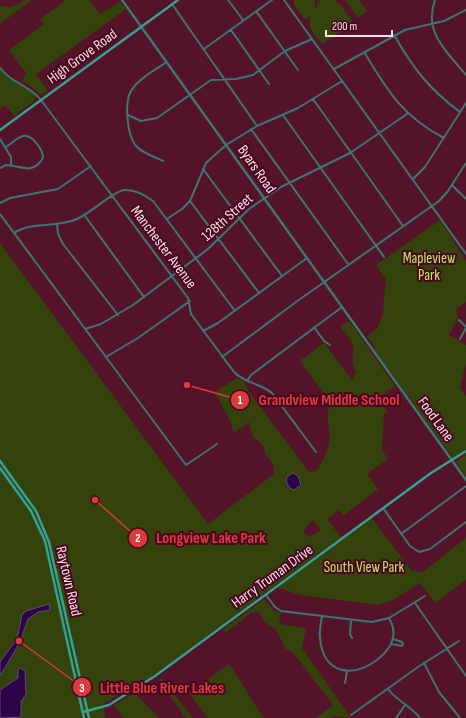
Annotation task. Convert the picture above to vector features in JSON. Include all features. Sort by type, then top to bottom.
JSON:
[{"type":"main road","name":"High Grove Road","points":[[0,130],[178,0]]},
{"type":"main road","name":"Harry Truman Drive","points":[[83,712],[110,704],[148,681],[431,473],[466,451]]},
{"type":"main road","name":"Raytown Road","points":[[0,461],[36,511],[49,542],[89,718]]},
{"type":"main road","name":"Raytown Road","points":[[0,468],[31,510],[45,541],[84,718]]},
{"type":"street","name":"Byars Road","points":[[122,0],[373,351]]},
{"type":"street","points":[[228,0],[243,20]]},
{"type":"street","points":[[204,49],[272,0]]},
{"type":"street","points":[[284,0],[466,254]]},
{"type":"street","points":[[435,0],[431,23],[440,44],[466,75]]},
{"type":"street","points":[[172,4],[257,126]]},
{"type":"street","points":[[334,69],[394,35],[412,27],[455,17],[466,10]]},
{"type":"street","points":[[256,11],[298,70]]},
{"type":"street","points":[[230,29],[269,84]]},
{"type":"street","points":[[394,35],[423,80],[440,97],[460,112]]},
{"type":"street","points":[[128,115],[141,121],[152,120],[162,115],[210,80],[250,76],[260,71],[285,52],[312,39]]},
{"type":"street","points":[[364,52],[383,84],[407,114],[426,128],[444,138]]},
{"type":"street","points":[[163,161],[136,146],[133,140],[128,115],[127,101],[132,88],[167,62]]},
{"type":"street","name":"Manchester Avenue","points":[[0,68],[7,76],[30,88],[41,100],[190,301],[191,314],[222,357],[237,375],[272,393],[316,452]]},
{"type":"street","points":[[167,219],[182,209],[190,201],[203,169],[210,159],[226,145],[251,129],[313,99],[342,81]]},
{"type":"street","points":[[313,99],[403,226]]},
{"type":"street","points":[[413,179],[425,167],[466,103]]},
{"type":"street","points":[[283,114],[384,257]]},
{"type":"street","name":"128th Street","points":[[85,329],[118,315],[144,297],[196,258],[239,218],[264,198],[289,182],[321,168],[350,152],[407,114]]},
{"type":"street","points":[[251,129],[348,264]]},
{"type":"street","points":[[0,168],[6,165],[11,165],[21,169],[30,168],[41,161],[43,153],[28,135],[23,136],[6,147]]},
{"type":"street","points":[[0,139],[11,158],[11,165]]},
{"type":"street","points":[[222,357],[348,264],[432,206],[445,195],[466,163]]},
{"type":"street","points":[[0,203],[10,198],[58,189],[91,166]]},
{"type":"street","points":[[203,169],[282,276]]},
{"type":"street","points":[[452,185],[466,199]]},
{"type":"street","points":[[14,233],[22,228],[74,221],[85,216],[113,196],[125,190],[141,193],[153,201],[235,311]]},
{"type":"street","points":[[190,201],[259,293]]},
{"type":"street","points":[[0,214],[186,465],[217,444]]},
{"type":"street","points":[[85,216],[144,297]]},
{"type":"street","points":[[57,224],[58,234],[63,244],[118,315]]},
{"type":"street","points":[[203,331],[235,311],[307,258]]},
{"type":"street","points":[[106,357],[138,338],[190,301]]},
{"type":"street","points":[[247,381],[251,375],[342,307]]},
{"type":"street","points":[[459,320],[466,328],[460,339]]},
{"type":"street","points":[[314,327],[324,341],[330,344]]},
{"type":"street","name":"Food Lane","points":[[373,351],[466,480]]},
{"type":"street","points":[[401,534],[466,486]]},
{"type":"street","points":[[383,508],[410,546],[419,552],[430,549],[466,522]]},
{"type":"street","points":[[266,595],[275,607],[281,611],[372,622],[390,618],[425,596]]},
{"type":"street","points":[[415,602],[466,676]]},
{"type":"street","points":[[322,616],[320,637],[324,655],[333,665],[347,671],[354,671],[364,668],[382,656],[392,644],[393,628],[390,618]]},
{"type":"street","points":[[351,620],[350,634],[352,638]]},
{"type":"street","points":[[392,644],[402,646],[403,644],[402,642],[393,639]]},
{"type":"street","points":[[351,715],[424,663],[460,641]]},
{"type":"street","points":[[424,663],[439,692],[460,718]]},
{"type":"street","points":[[345,683],[347,671]]},
{"type":"street","points":[[388,689],[420,718]]},
{"type":"street","points":[[396,718],[405,705]]},
{"type":"green space","points":[[25,0],[32,0],[0,24],[0,6],[11,7]]},
{"type":"green space","points":[[63,0],[89,0],[100,14],[120,2],[126,9],[36,74],[48,91],[41,95],[31,86],[22,81],[26,73],[9,50],[44,24],[40,19],[64,2]]},
{"type":"green space","points":[[295,0],[315,0],[315,9],[320,0],[335,0],[342,6],[352,21],[323,44],[310,27],[311,15],[305,20],[293,3]]},
{"type":"green space","points":[[345,0],[359,0],[367,11],[358,18]]},
{"type":"green space","points":[[0,70],[9,78],[28,89],[36,97],[34,101],[14,116],[5,105],[0,109]]},
{"type":"green space","name":"Mapleview Park","points":[[440,220],[466,261],[466,302],[456,309],[458,317],[449,335],[466,345],[466,363],[460,388],[466,396],[466,449],[453,458],[374,349],[375,347],[367,336],[377,329],[384,311],[383,306],[386,280],[376,265]]},
{"type":"green space","points":[[0,243],[208,524],[274,474],[273,464],[265,454],[264,447],[258,440],[253,438],[249,422],[235,432],[233,431],[231,423],[215,392],[237,378],[244,382],[249,392],[309,472],[317,471],[329,443],[330,437],[328,414],[331,403],[302,364],[301,360],[324,343],[352,380],[356,372],[353,365],[353,345],[349,337],[340,326],[349,321],[395,386],[378,398],[387,411],[384,414],[382,450],[388,459],[367,474],[378,489],[344,515],[339,510],[327,519],[341,537],[151,677],[103,704],[105,718],[0,718]],"holes":[[[313,520],[321,530],[309,537],[304,534],[304,529]]]},
{"type":"green space","points":[[466,454],[466,476],[456,462]]},
{"type":"green space","name":"South View Park","points":[[371,517],[412,571],[423,572],[466,538],[466,580],[435,603],[420,583],[393,600],[379,605],[300,595],[276,587]]},
{"type":"green space","points":[[264,599],[273,610],[281,613],[279,624],[306,628],[302,648],[351,718],[334,716],[331,718],[316,718],[333,705],[295,655],[286,649],[276,630],[264,622],[259,611],[251,613],[226,633],[223,629]]},
{"type":"green space","points":[[229,664],[264,718],[208,718],[189,693]]},
{"type":"green space","points":[[161,678],[193,718],[186,718],[158,680]]},
{"type":"green space","points":[[135,693],[159,718],[123,718],[114,705]]},
{"type":"shaded area","points":[[293,473],[298,476],[301,485],[294,490],[289,487],[287,483],[287,477]]},
{"type":"shaded area","points":[[49,604],[50,610],[38,612],[28,619],[20,642],[0,676],[0,662],[17,639],[22,615],[26,611]]},
{"type":"shaded area","points":[[20,668],[25,671],[26,694],[21,702],[21,717],[0,718],[0,690],[18,678],[18,670]]},
{"type":"place","name":"Grandview Middle School","points":[[187,385]]},
{"type":"place","name":"Longview Lake Park","points":[[95,500]]},
{"type":"place","name":"Little Blue River Lakes","points":[[19,641]]}]
